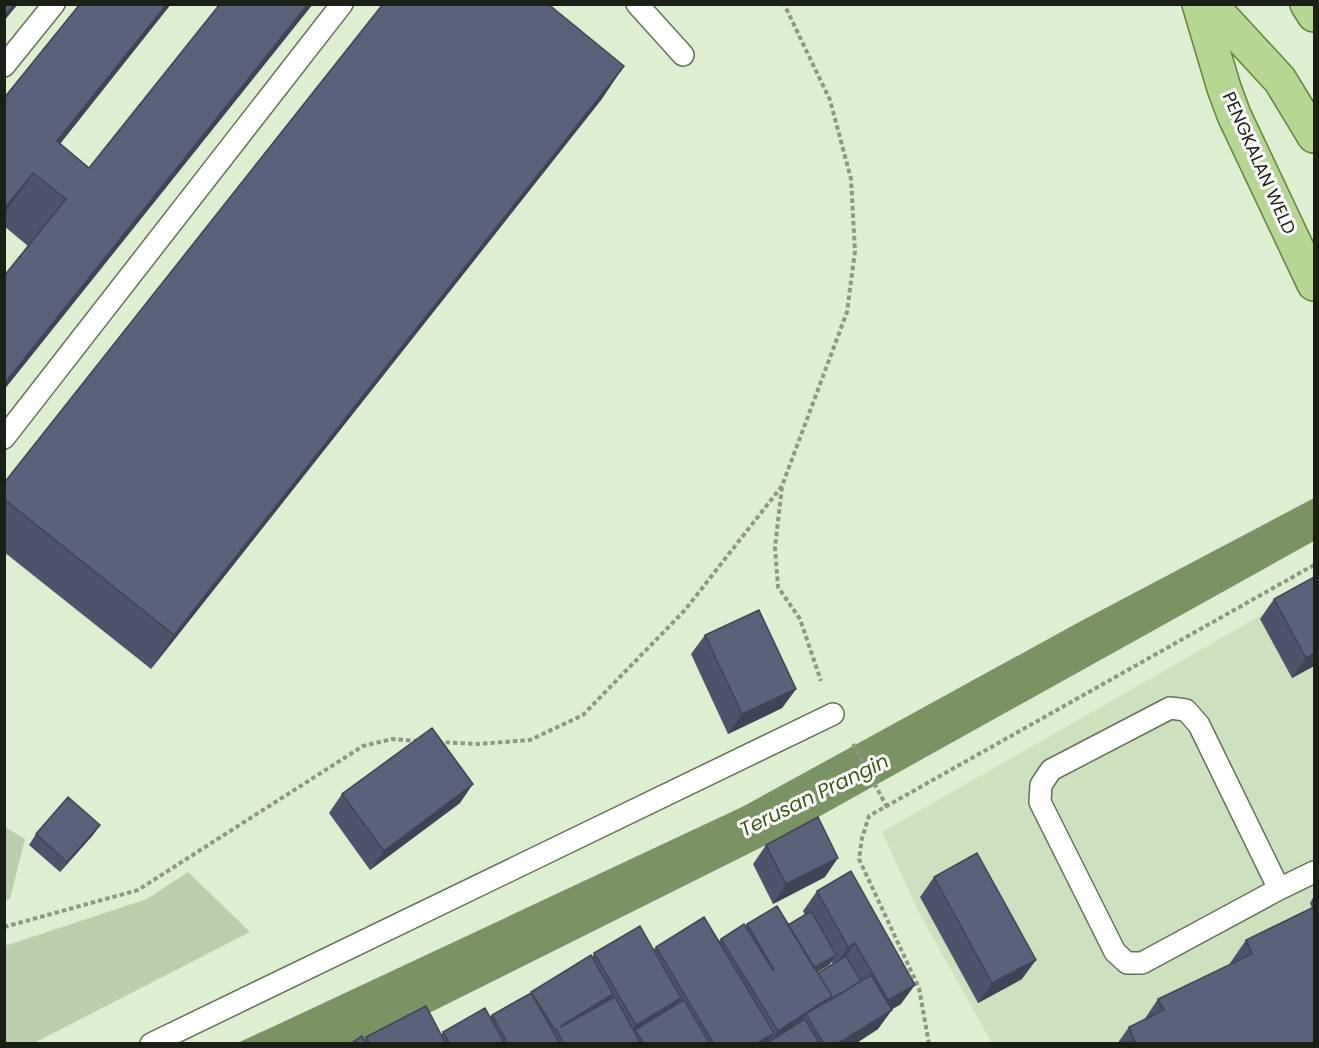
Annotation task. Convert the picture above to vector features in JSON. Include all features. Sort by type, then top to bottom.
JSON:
[{"type":"main road","name":"PENGKALAN WELD","points":[[1199,4],[1234,115],[1314,284]]},
{"type":"main road","points":[[1210,4],[1280,80],[1314,136]]},
{"type":"main road","points":[[1307,4],[1314,15]]},
{"type":"lane","points":[[4,66],[54,4]]},
{"type":"lane","points":[[4,438],[342,4]]},
{"type":"lane","points":[[637,4],[683,56]]},
{"type":"lane","points":[[1279,889],[1199,724],[1186,710],[1170,708],[1051,770],[1041,785],[1040,802],[1115,952],[1127,963],[1142,963],[1314,872]]},
{"type":"lane","points":[[151,1044],[832,714]]},
{"type":"path","points":[[784,4],[830,100],[851,179],[855,251],[847,312],[782,486],[775,547],[778,587],[800,619],[832,714],[853,744],[887,807]]},
{"type":"path","points":[[435,741],[478,744],[530,740],[583,715],[685,610],[782,486]]},
{"type":"path","points":[[4,927],[138,890],[363,746],[392,739],[424,741]]},
{"type":"shaded area","points":[[1314,585],[1314,1043],[992,1043],[918,911],[882,832]]},
{"type":"shaded area","points":[[5,827],[25,839],[10,899],[5,900]]},
{"type":"shaded area","points":[[188,872],[250,932],[34,1043],[5,1043],[5,945],[147,899]]},
{"type":"water","name":"Terusan Prangin","points":[[1314,498],[1314,541],[786,835],[369,1043],[235,1044],[742,807],[1081,621]]},
{"type":"building","points":[[4,4],[14,4],[4,17]]},
{"type":"building","points":[[80,4],[167,4],[57,141],[89,168],[220,4],[308,4],[4,384],[4,276],[66,199],[33,173],[4,209],[4,98]]},
{"type":"building","points":[[383,4],[548,4],[624,66],[174,635],[4,499],[4,483]]},
{"type":"building","points":[[1314,577],[1314,654],[1306,658],[1274,599]]},
{"type":"building","points":[[759,610],[796,689],[742,714],[705,635]]},
{"type":"building","points":[[432,728],[473,784],[384,851],[342,794]]},
{"type":"building","points":[[68,797],[100,825],[67,862],[36,834]]},
{"type":"building","points":[[818,817],[838,858],[786,884],[766,845]]},
{"type":"building","points":[[977,853],[1036,960],[992,983],[934,877]]},
{"type":"building","points":[[851,871],[915,985],[888,1000],[855,943],[848,947],[817,891]]},
{"type":"building","points":[[777,906],[832,996],[778,1031],[721,939],[744,924],[774,970],[747,924]]},
{"type":"building","points":[[1314,907],[1314,1044],[1136,1044],[1129,1027],[1164,1010],[1158,999],[1252,954],[1246,940]]},
{"type":"building","points":[[811,911],[836,955],[814,968],[788,925]]},
{"type":"building","points":[[704,917],[774,1033],[756,1044],[714,1044],[656,947]]},
{"type":"building","points":[[640,926],[681,998],[636,1025],[594,953]]},
{"type":"building","points":[[591,955],[613,994],[561,1027],[615,997],[641,1044],[564,1044],[531,992]]},
{"type":"building","points":[[846,956],[861,981],[829,1001],[832,996],[818,973]]},
{"type":"building","points":[[871,975],[892,1010],[837,1044],[824,1044],[806,1014]]},
{"type":"building","points":[[531,993],[560,1044],[508,1044],[492,1015]]},
{"type":"building","points":[[684,1000],[710,1044],[644,1044],[635,1030]]},
{"type":"building","points":[[426,1006],[446,1044],[370,1044],[366,1037]]},
{"type":"building","points":[[485,1008],[505,1044],[450,1044],[443,1032]]},
{"type":"building","points":[[805,1019],[820,1044],[765,1044]]},
{"type":"building","points":[[362,1036],[366,1044],[350,1044]]}]
